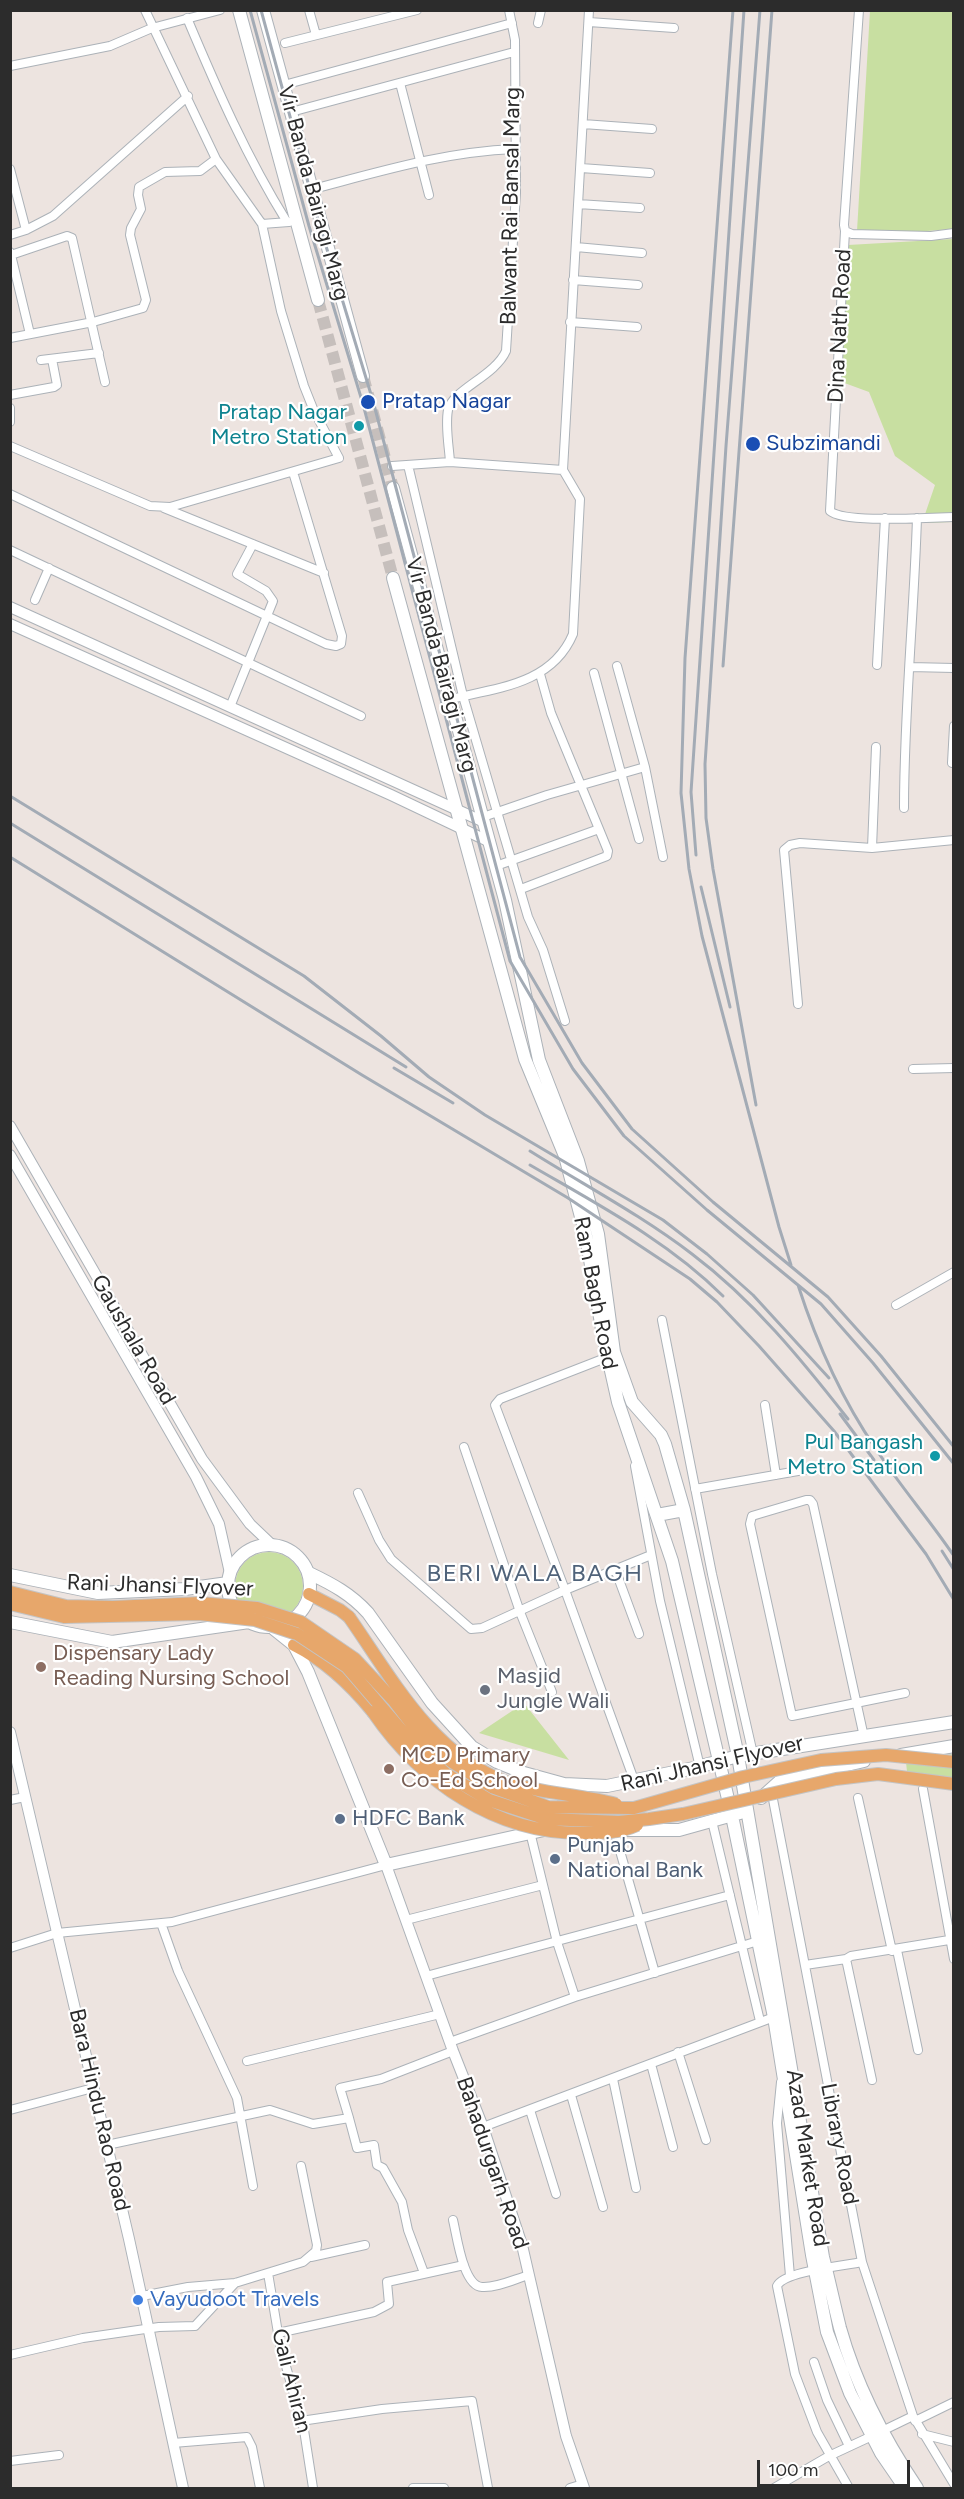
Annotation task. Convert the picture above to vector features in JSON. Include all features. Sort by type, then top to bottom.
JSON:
[{"type":"main road","name":"Vir Banda Bairagi Marg","points":[[239,10],[291,221],[318,300]]},
{"type":"main road","name":"Vir Banda Bairagi Marg","points":[[263,10],[363,376]]},
{"type":"main road","name":"Vir Banda Bairagi Marg","points":[[393,488],[457,697],[490,842]]},
{"type":"main road","name":"Vir Banda Bairagi Marg","points":[[393,578],[460,828]]},
{"type":"main road","name":"Ram Bagh Road","points":[[460,828],[525,1059],[565,1156],[586,1236],[618,1402],[672,1562],[732,1816]]},
{"type":"main road","name":"Ram Bagh Road","points":[[490,842],[505,900],[538,1060],[578,1161],[598,1234],[614,1352],[632,1402],[661,1435],[665,1444],[684,1510],[738,1756]]},
{"type":"main road","points":[[618,1402],[632,1402]]},
{"type":"main road","points":[[657,1515],[684,1510]]},
{"type":"main road","points":[[271,1544],[280,1545],[292,1551],[302,1561],[309,1573],[309,1594],[301,1612],[291,1621],[265,1627],[249,1622],[240,1616],[232,1605],[228,1592],[229,1578],[232,1565],[241,1554],[253,1547],[271,1544]]},
{"type":"main road","points":[[309,1573],[339,1588],[368,1612],[432,1703],[471,1747],[497,1762],[524,1773],[564,1784],[607,1786],[700,1767],[738,1756],[954,1722]]},
{"type":"main road","points":[[10,1575],[98,1593],[185,1589],[229,1578]]},
{"type":"main road","name":"Rani Jhansi Flyover","points":[[10,1592],[66,1606],[113,1607],[200,1603],[257,1608],[301,1622],[355,1659],[394,1701],[421,1736],[452,1762],[492,1787],[548,1807],[634,1808],[743,1777],[821,1760],[886,1755],[954,1762]]},
{"type":"main road","points":[[309,1594],[349,1617],[421,1720],[465,1759],[503,1780],[555,1794],[596,1798],[634,1808]]},
{"type":"main road","name":"Rani Jhansi Flyover","points":[[10,1604],[64,1617],[199,1614],[255,1620],[297,1634],[347,1667],[413,1744],[446,1774],[489,1800],[547,1819],[619,1822],[649,1819],[683,1814],[836,1779],[878,1774],[954,1784]]},
{"type":"main road","points":[[10,1622],[112,1642],[249,1622]]},
{"type":"main road","points":[[271,1627],[347,1681],[401,1749],[452,1793],[504,1819],[546,1831],[575,1833],[626,1830],[649,1819]]},
{"type":"main road","points":[[294,1645],[308,1672],[386,1865],[534,1831],[679,1830],[746,1811],[780,1781],[853,1763],[954,1746]]},
{"type":"main road","name":"Azad Market Road","points":[[738,1756],[821,2270],[827,2332],[850,2393],[877,2433],[905,2488]]},
{"type":"main road","points":[[534,1831],[564,1784]]},
{"type":"main road","name":"Azad Market Road","points":[[732,1816],[774,2017],[821,2270]]},
{"type":"main road","name":"Azad Market Road","points":[[877,2433],[891,2449],[917,2488]]},
{"type":"street","points":[[10,446],[150,506],[161,507],[170,507],[339,458],[317,418],[304,386],[281,311],[262,224],[216,159],[188,96],[145,10]]},
{"type":"street","points":[[11,64],[110,46],[152,28],[220,10]]},
{"type":"street","points":[[309,10],[316,35]]},
{"type":"street","points":[[285,43],[417,10]]},
{"type":"street","name":"Balwant Rai Bansal Marg","points":[[450,462],[449,407],[456,398],[497,366],[508,342],[516,193],[515,40],[509,10]]},
{"type":"street","points":[[538,23],[541,10]]},
{"type":"street","points":[[457,697],[527,681],[540,674],[568,647],[573,634],[580,499],[563,470],[589,10]]},
{"type":"street","points":[[859,10],[845,231],[852,234],[931,236],[954,233]]},
{"type":"street","points":[[187,18],[232,123],[264,185],[291,221]]},
{"type":"street","points":[[589,22],[674,28]]},
{"type":"street","points":[[284,85],[512,23]]},
{"type":"street","points":[[291,111],[514,52]]},
{"type":"street","points":[[400,83],[429,195]]},
{"type":"street","points":[[10,235],[26,230],[53,216],[188,96]]},
{"type":"street","points":[[584,124],[652,129]]},
{"type":"street","points":[[313,189],[420,160],[467,152],[515,148]]},
{"type":"street","points":[[10,338],[93,322],[143,308],[146,303],[130,235],[131,228],[140,214],[139,188],[165,172],[200,171],[216,159]]},
{"type":"street","points":[[581,168],[650,173]]},
{"type":"street","points":[[10,169],[26,230]]},
{"type":"street","points":[[578,204],[640,208]]},
{"type":"street","points":[[262,224],[291,221]]},
{"type":"street","name":"Dina Nath Road","points":[[845,231],[830,511],[839,516],[954,517]]},
{"type":"street","points":[[30,334],[11,253],[70,236],[93,322],[105,382]]},
{"type":"street","points":[[576,248],[642,253]]},
{"type":"street","points":[[573,280],[638,285]]},
{"type":"street","points":[[570,322],[637,327]]},
{"type":"street","points":[[42,360],[99,353]]},
{"type":"street","points":[[10,395],[54,387],[57,382],[52,359]]},
{"type":"street","points":[[10,408],[10,422]]},
{"type":"street","points":[[392,466],[450,462],[563,470]]},
{"type":"street","points":[[408,465],[457,697],[565,1021]]},
{"type":"street","points":[[10,494],[326,644],[336,646],[341,644],[342,636],[293,472]]},
{"type":"street","points":[[161,507],[324,573]]},
{"type":"street","points":[[877,665],[885,518]]},
{"type":"street","points":[[904,808],[904,742],[917,518]]},
{"type":"street","points":[[219,718],[250,663],[273,601],[270,594],[237,574],[253,544]]},
{"type":"street","points":[[10,550],[361,716]]},
{"type":"street","points":[[34,600],[49,568]]},
{"type":"street","points":[[10,607],[455,809],[483,819],[497,812],[645,767]]},
{"type":"street","points":[[10,624],[490,842]]},
{"type":"street","points":[[617,666],[645,767],[663,857]]},
{"type":"street","points":[[910,667],[954,668]]},
{"type":"street","points":[[594,673],[639,839]]},
{"type":"street","points":[[520,889],[607,856],[608,851],[551,713],[540,674]]},
{"type":"street","points":[[952,763],[954,726]]},
{"type":"street","points":[[872,848],[876,747]]},
{"type":"street","points":[[496,866],[599,829]]},
{"type":"street","points":[[798,1004],[783,850],[790,845],[800,843],[872,848],[954,840]]},
{"type":"street","points":[[914,1069],[954,1068]]},
{"type":"street","name":"Gaushala Road","points":[[10,1126],[202,1459],[250,1524],[271,1544]]},
{"type":"street","points":[[10,1155],[210,1505],[219,1524],[229,1578]]},
{"type":"street","points":[[896,1305],[954,1272]]},
{"type":"street","points":[[662,1320],[695,1489],[753,1754]]},
{"type":"street","points":[[608,1357],[500,1399],[495,1405],[634,1780]]},
{"type":"street","points":[[765,1405],[776,1474]]},
{"type":"street","points":[[628,1431],[651,1555],[700,1767]]},
{"type":"street","points":[[464,1447],[520,1612],[552,1692]]},
{"type":"street","points":[[695,1489],[815,1468]]},
{"type":"street","points":[[358,1493],[379,1540],[391,1559],[466,1627],[482,1628],[565,1590],[651,1555]]},
{"type":"street","points":[[864,1737],[856,1701],[813,1504],[810,1500],[806,1500],[752,1516],[750,1524],[792,1716],[856,1701],[905,1693]]},
{"type":"street","points":[[615,1569],[639,1634]]},
{"type":"street","name":"Bara Hindu Rao Road","points":[[10,1732],[142,2295],[183,2488]]},
{"type":"street","name":"Library Road","points":[[771,1789],[862,2262],[914,2418],[954,2484]]},
{"type":"street","points":[[923,1789],[954,1959]]},
{"type":"street","points":[[10,1800],[25,1797]]},
{"type":"street","points":[[858,1798],[918,2050]]},
{"type":"street","points":[[712,1821],[760,2021]]},
{"type":"street","points":[[614,1830],[655,1973]]},
{"type":"street","points":[[534,1831],[543,1885],[557,1942],[575,1997]]},
{"type":"street","points":[[10,1948],[57,1933],[172,1922],[386,1865]]},
{"type":"street","name":"Bahadurgarh Road","points":[[386,1865],[451,2046],[483,2127],[522,2245],[566,2436],[576,2467],[578,2487]]},
{"type":"street","points":[[406,1920],[543,1885]]},
{"type":"street","points":[[426,1976],[730,1895]]},
{"type":"street","points":[[161,1923],[178,1971],[231,2084],[241,2116],[253,2186]]},
{"type":"street","points":[[805,1965],[950,1940]]},
{"type":"street","points":[[423,2273],[403,2214],[402,2202],[383,2168],[377,2165],[374,2145],[357,2148],[340,2088],[381,2079],[451,2046],[575,1997],[758,1941]]},
{"type":"street","points":[[846,1959],[872,2080]]},
{"type":"street","points":[[247,2061],[440,2014]]},
{"type":"street","points":[[483,2127],[774,2017]]},
{"type":"street","points":[[678,2052],[706,2140]]},
{"type":"street","points":[[651,2064],[673,2147]]},
{"type":"street","points":[[783,2073],[777,2123],[790,2276]]},
{"type":"street","points":[[613,2079],[636,2188]]},
{"type":"street","points":[[10,2110],[93,2088]]},
{"type":"street","points":[[571,2095],[603,2207]]},
{"type":"street","points":[[107,2145],[270,2110],[313,2124],[349,2118]]},
{"type":"street","points":[[530,2110],[556,2194]]},
{"type":"street","points":[[142,2295],[188,2287],[235,2283],[303,2262],[310,2257],[316,2251],[317,2245],[301,2166]]},
{"type":"street","points":[[453,2220],[464,2265],[470,2281],[478,2287],[492,2286],[529,2275]]},
{"type":"street","points":[[310,2257],[365,2245]]},
{"type":"street","points":[[849,2488],[829,2456],[809,2410],[789,2350],[777,2286],[779,2282],[790,2276],[862,2262]]},
{"type":"street","points":[[278,2333],[374,2312],[389,2304],[387,2282],[464,2265]]},
{"type":"street","name":"Gali Ahiran","points":[[267,2273],[278,2333],[301,2421],[312,2488]]},
{"type":"street","points":[[10,2355],[83,2338],[149,2328],[195,2326],[235,2283]]},
{"type":"street","points":[[814,2362],[827,2400],[849,2446]]},
{"type":"street","points":[[301,2421],[382,2409],[472,2401],[488,2488]]},
{"type":"street","points":[[774,2488],[785,2485],[829,2456],[849,2446],[954,2402]]},
{"type":"street","points":[[922,2434],[954,2442]]},
{"type":"street","points":[[173,2443],[231,2436],[247,2437],[252,2447],[260,2488]]},
{"type":"street","points":[[10,2461],[59,2455]]},
{"type":"street","points":[[413,2488],[443,2488]]},
{"type":"green space","points":[[870,11],[953,11],[953,229],[914,232],[857,231]]},
{"type":"green space","points":[[953,239],[953,522],[922,523],[935,485],[895,456],[869,392],[839,381],[848,245]]},
{"type":"green space","points":[[276,1552],[288,1558],[297,1567],[303,1579],[301,1599],[293,1610],[276,1620],[262,1620],[245,1610],[237,1599],[235,1579],[245,1562],[256,1554]]},
{"type":"green space","points":[[524,1703],[569,1760],[479,1733]]},
{"type":"green space","points":[[953,1754],[953,1789],[908,1781],[906,1762]]},
{"type":"tunnel","points":[[318,300],[393,578]]},
{"type":"tunnel","points":[[363,376],[393,488]]},
{"type":"railway","points":[[250,10],[309,226],[363,404],[510,961],[573,1069],[624,1136],[707,1210],[821,1304],[873,1363],[954,1464]]},
{"type":"railway","points":[[261,10],[319,223],[373,401],[520,957],[582,1063],[632,1129],[713,1202],[828,1297],[881,1356],[954,1447]]},
{"type":"railway","points":[[733,10],[685,658],[681,793],[689,869],[702,936],[791,1265]]},
{"type":"railway","points":[[696,855],[691,792],[744,10]]},
{"type":"railway","points":[[756,1105],[713,869],[706,818],[705,764],[726,446],[760,10]]},
{"type":"railway","points":[[723,666],[772,10]]},
{"type":"railway","points":[[10,796],[304,976],[429,1077],[485,1115],[663,1220],[707,1254],[753,1295],[829,1378]]},
{"type":"railway","points":[[10,823],[406,1067]]},
{"type":"railway","points":[[10,857],[362,1075],[568,1198],[690,1279],[717,1302],[759,1346],[834,1431],[926,1554],[954,1600]]},
{"type":"railway","points":[[701,887],[730,1007]]},
{"type":"railway","points":[[394,1068],[453,1103]]},
{"type":"railway","points":[[530,1151],[653,1226],[714,1272],[775,1331],[848,1419]]},
{"type":"railway","points":[[530,1165],[631,1224],[679,1258],[723,1296]]},
{"type":"railway","points":[[798,1285],[822,1349],[863,1430],[954,1556]]},
{"type":"railway","points":[[840,1414],[874,1460]]},
{"type":"railway","points":[[942,1551],[954,1570]]},
{"type":"place","name":"Pratap Nagar","points":[[368,402]]},
{"type":"place","name":"Pratap Nagar Metro Station","points":[[359,426]]},
{"type":"place","name":"Subzimandi","points":[[753,444]]},
{"type":"place","name":"Pul Bangash Metro Station","points":[[935,1456]]},
{"type":"place","name":"Dispensary Lady Reading Nursing School","points":[[41,1667]]},
{"type":"place","name":"Masjid Jungle Wali","points":[[485,1690]]},
{"type":"place","name":"MCD Primary Co-Ed School","points":[[389,1769]]},
{"type":"place","name":"HDFC Bank","points":[[340,1819]]},
{"type":"place","name":"Punjab National Bank","points":[[555,1859]]},
{"type":"place","name":"Vayudoot Travels","points":[[138,2300]]},
{"type":"district","name":"BERI WALA BAGH","points":[[535,1574]]}]
